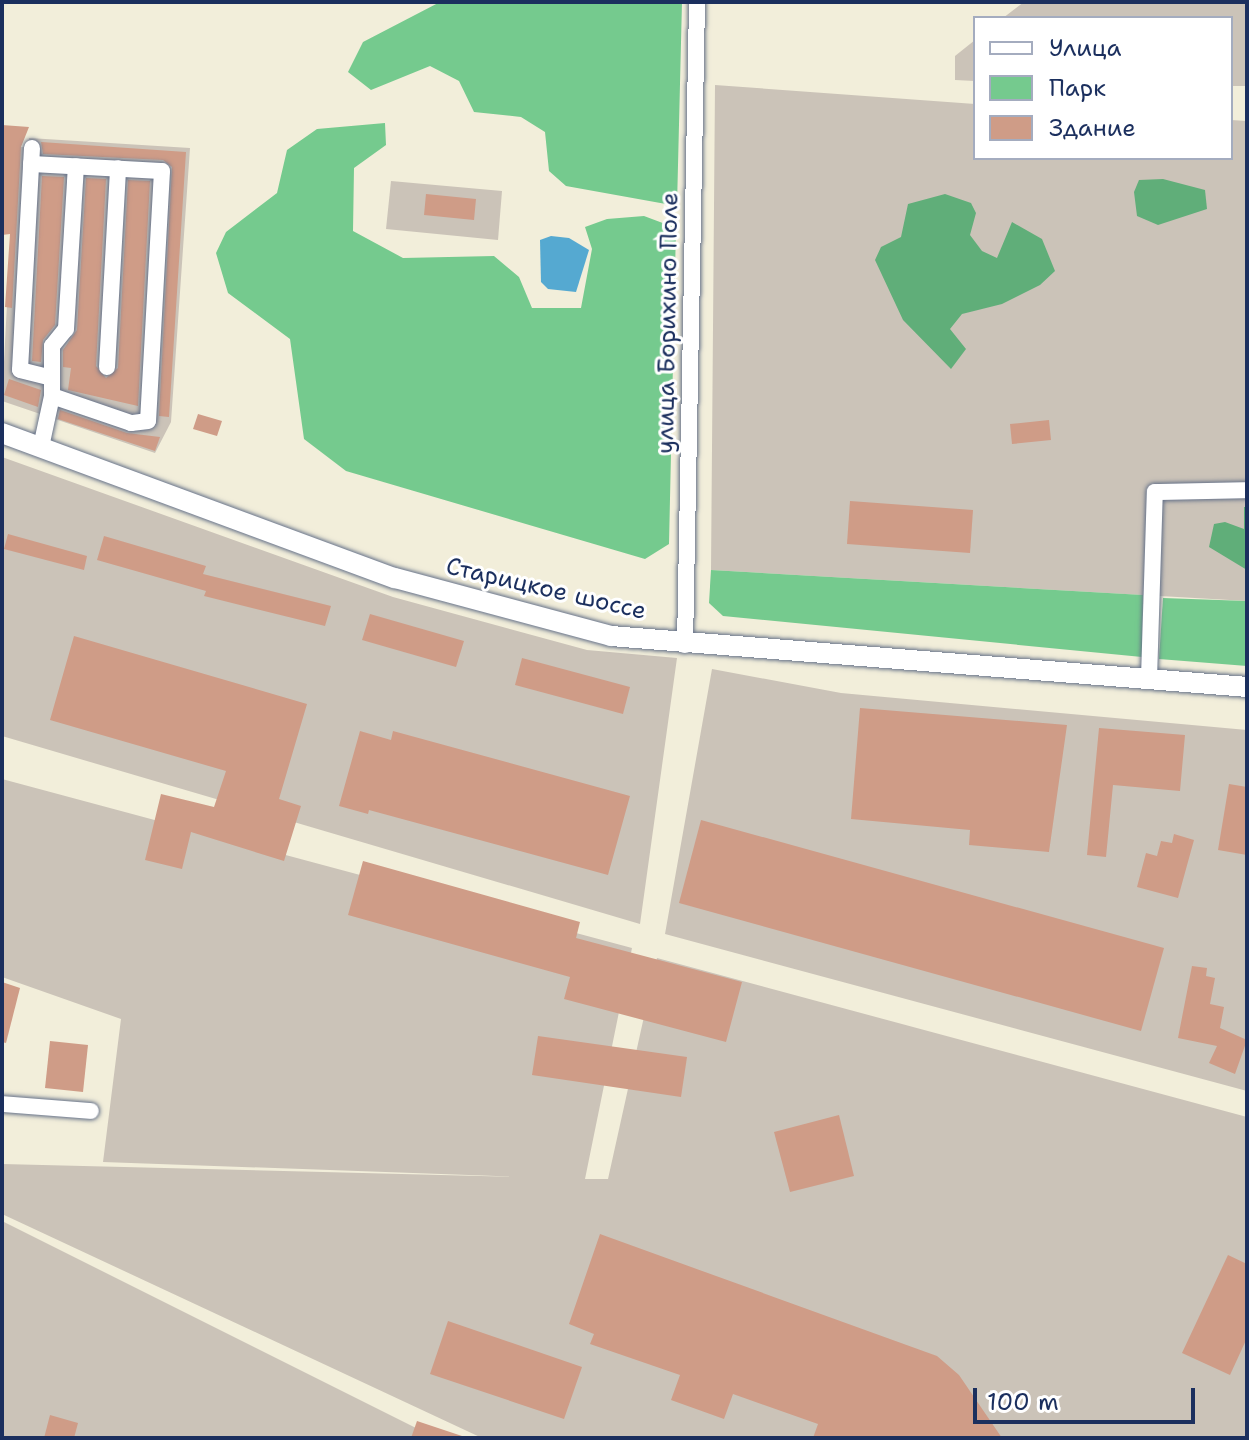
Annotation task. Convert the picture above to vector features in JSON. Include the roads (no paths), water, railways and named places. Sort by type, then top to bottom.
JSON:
[{"type":"main road","name":"Старицкое шоссе","points":[[2,433],[395,578],[611,636],[685,645],[1247,687]]},
{"type":"street","name":"улица Борихино Поле","points":[[685,645],[697,2]]},
{"type":"street","points":[[49,377],[20,370],[32,156],[76,166],[162,171],[148,421],[131,423],[52,396]]},
{"type":"street","points":[[41,447],[52,396],[49,377],[52,346],[66,329],[76,166]]},
{"type":"street","points":[[107,367],[118,168]]},
{"type":"street","points":[[1149,678],[1155,492],[1247,490]]},
{"type":"street","points":[[2,1104],[91,1111]]},
{"type":"water","points":[[551,236],[569,238],[589,250],[576,292],[548,289],[541,282],[540,240]]}]
